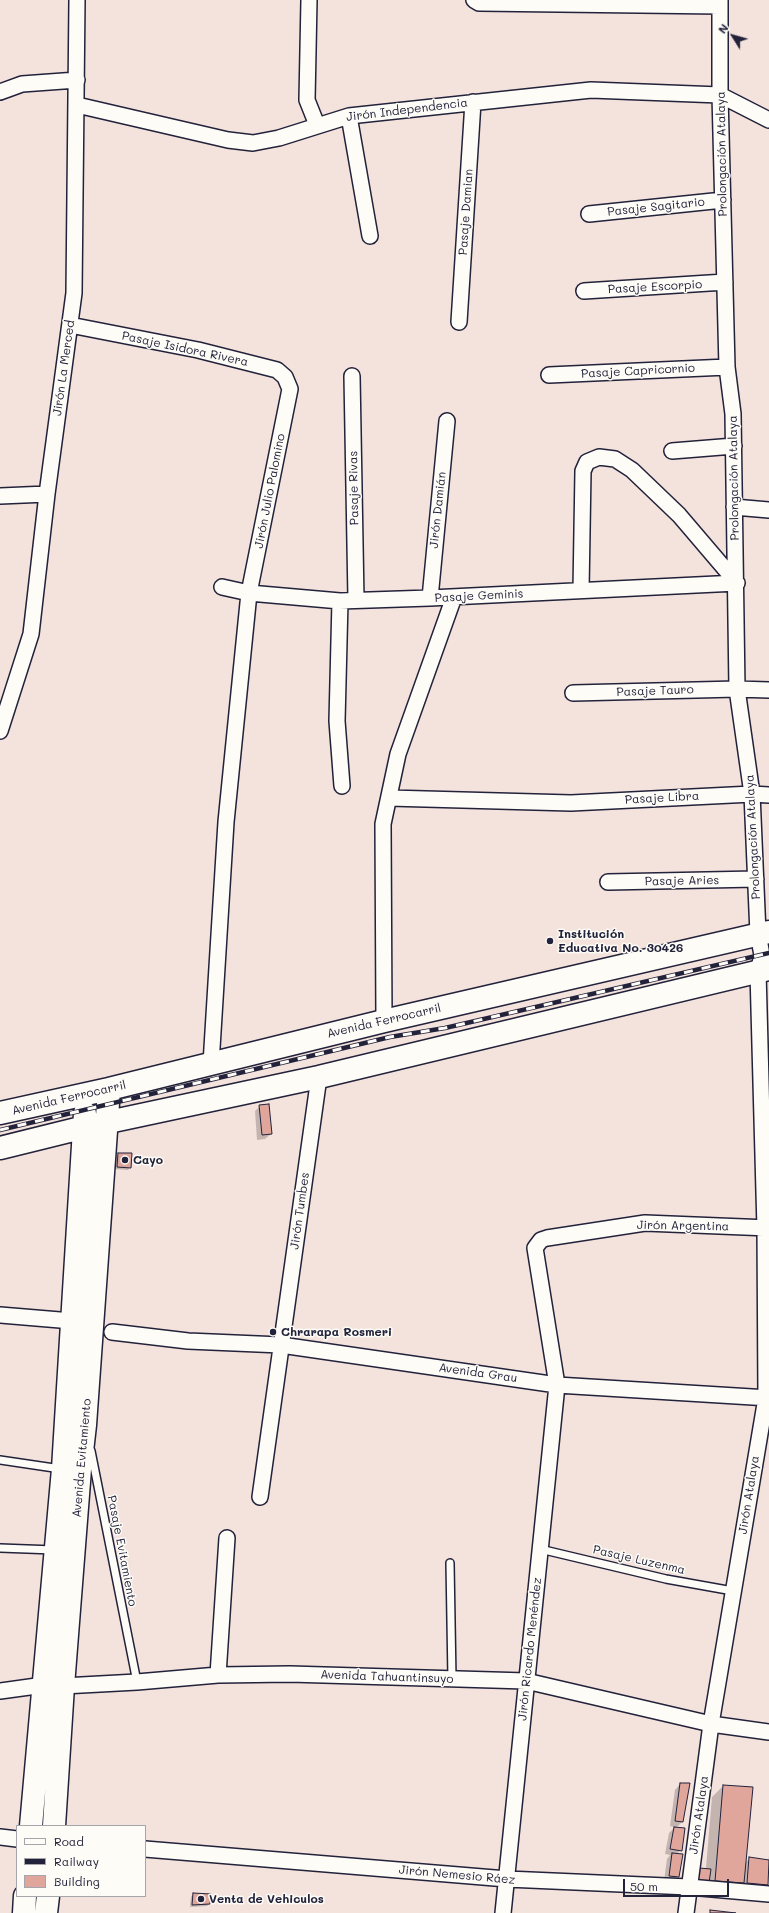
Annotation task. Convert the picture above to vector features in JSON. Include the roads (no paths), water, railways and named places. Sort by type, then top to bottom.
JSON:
[{"type":"main road","name":"Avenida Ferrocarril","points":[[0,1113],[110,1089],[384,1021],[763,952]]},
{"type":"main road","points":[[0,1148],[85,1127],[319,1077],[763,952]]},
{"type":"main road","name":"Avenida Evitamiento","points":[[31,1825],[53,1686],[85,1425],[110,1089]]},
{"type":"main road","name":"Avenida Evitamiento","points":[[54,1825],[53,1686],[56,1551],[63,1469],[86,1094]]},
{"type":"main road","points":[[24,1913],[25,1897]]},
{"type":"main road","points":[[46,1913],[48,1897]]},
{"type":"street","name":"Jirón La Merced","points":[[0,731],[31,634],[47,494],[74,293],[77,0]]},
{"type":"street","points":[[309,0],[307,100],[317,125]]},
{"type":"street","points":[[474,0],[479,3],[720,3]]},
{"type":"street","name":"Prolongación Atalaya","points":[[720,3],[720,95],[727,367],[733,414],[734,446],[734,507],[737,583],[737,689],[752,794],[756,879],[763,952]]},
{"type":"street","points":[[0,92],[22,84],[76,80]]},
{"type":"street","name":"Jirón Independencia","points":[[77,105],[228,140],[253,142],[279,138],[349,116],[592,90],[720,95]]},
{"type":"street","points":[[720,95],[769,120]]},
{"type":"street","name":"Pasaje Damian","points":[[459,322],[474,102]]},
{"type":"street","points":[[349,116],[370,236]]},
{"type":"street","name":"Pasaje Sagitario","points":[[589,214],[723,200]]},
{"type":"street","name":"Pasaje Escorpio","points":[[584,291],[725,282]]},
{"type":"street","name":"Pasaje Isidora Rivera","points":[[70,325],[198,350],[277,370],[285,377],[290,389]]},
{"type":"street","name":"Pasaje Capricornio","points":[[549,375],[727,367]]},
{"type":"street","name":"Pasaje Rivas","points":[[352,376],[356,600]]},
{"type":"street","name":"Jirón Julio Palomino","points":[[211,1064],[226,822],[250,593],[290,389]]},
{"type":"street","name":"Jirón Damián","points":[[430,598],[447,421]]},
{"type":"street","points":[[672,451],[734,446]]},
{"type":"street","points":[[581,590],[583,471],[587,462],[600,457],[616,459],[632,470],[679,515],[737,583]]},
{"type":"street","points":[[0,496],[47,494]]},
{"type":"street","points":[[734,507],[769,510]]},
{"type":"street","name":"Pasaje Geminis","points":[[222,587],[250,593],[340,601],[737,583]]},
{"type":"street","points":[[384,1021],[383,824],[398,754],[454,597]]},
{"type":"street","points":[[340,601],[337,721],[342,786]]},
{"type":"street","name":"Pasaje Tauro","points":[[573,693],[737,689],[769,690]]},
{"type":"street","name":"Pasaje Libra","points":[[389,798],[571,803],[769,794]]},
{"type":"street","name":"Pasaje Aries","points":[[608,882],[756,879]]},
{"type":"street","name":"Jirón Atalaya","points":[[686,1913],[711,1724],[767,1398],[767,1228],[763,952]]},
{"type":"street","name":"Jirón Tumbes","points":[[260,1497],[280,1345],[319,1077]]},
{"type":"street","name":"Jirón Argentina","points":[[534,1254],[535,1248],[541,1240],[547,1238],[645,1223],[767,1228]]},
{"type":"street","name":"Jirón Ricardo Menéndez","points":[[503,1913],[557,1385],[534,1254]]},
{"type":"street","points":[[0,1315],[72,1321]]},
{"type":"street","name":"Avenida Grau","points":[[112,1332],[188,1341],[280,1345],[557,1385],[767,1398]]},
{"type":"street","points":[[218,1675],[227,1538]]},
{"type":"street","name":"Avenida Tahuantinsuyo","points":[[0,1691],[218,1675],[290,1674],[526,1681],[711,1724],[769,1732]]},
{"type":"street","points":[[0,1837],[16,1839]]},
{"type":"street","name":"Jirón Nemesio Ráez","points":[[146,1849],[507,1879],[689,1887],[769,1894]]},
{"type":"lane","name":"Pasaje Evitamiento","points":[[85,1425],[137,1682]]},
{"type":"lane","points":[[0,1460],[63,1469]]},
{"type":"lane","points":[[0,1548],[56,1551]]},
{"type":"lane","name":"Pasaje Luzenma","points":[[540,1549],[666,1579],[734,1591]]},
{"type":"lane","points":[[450,1563],[452,1679]]},
{"type":"railway","points":[[0,1130],[390,1037],[445,1028],[769,953]]},
{"type":"place","name":"Institución Educativa No. 30426","points":[[550,941]]},
{"type":"place","name":"Cayo","points":[[125,1160]]},
{"type":"place","name":"Chrarapa Rosmeri","points":[[273,1332]]},
{"type":"place","name":"Venta de Vehiculos","points":[[201,1899]]}]
